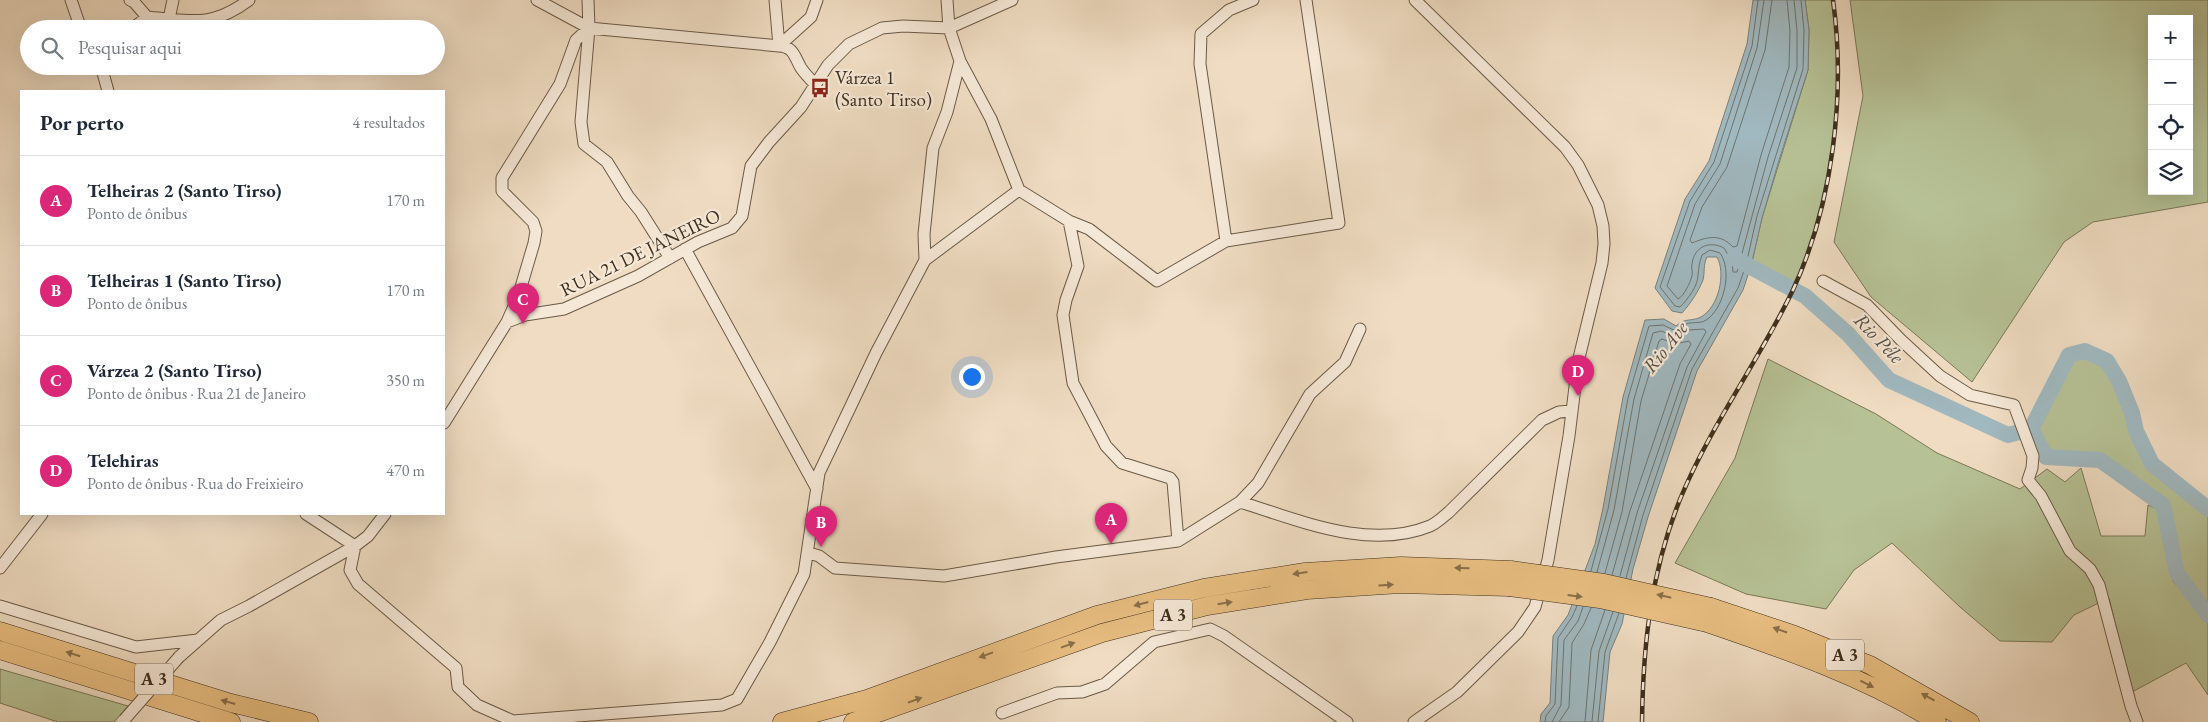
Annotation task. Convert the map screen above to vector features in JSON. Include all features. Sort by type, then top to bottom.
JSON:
[{"type":"highway","name":"A 3","points":[[782,722],[867,699],[1097,616],[1204,588],[1305,572],[1401,566],[1510,579],[1604,583],[1709,615],[1795,635],[1870,665],[1970,722]]},
{"type":"highway","name":"A 3","points":[[853,722],[1102,633],[1207,606],[1316,589],[1510,579]]},
{"type":"highway","name":"A 3","points":[[1709,615],[1789,651],[1863,681],[1937,722]]},
{"type":"highway","name":"A 3","points":[[0,631],[231,703],[310,722]]},
{"type":"highway","name":"A 3","points":[[0,650],[231,722]]},
{"type":"street","points":[[71,0],[78,20]]},
{"type":"street","points":[[130,0],[147,17],[179,20]]},
{"type":"street","points":[[169,19],[173,0]]},
{"type":"street","points":[[207,20],[233,12],[249,0]]},
{"type":"street","points":[[537,0],[589,28],[779,46],[793,50],[801,68],[815,84]]},
{"type":"street","points":[[588,0],[589,28],[581,122],[584,144],[607,162],[670,258]]},
{"type":"street","points":[[775,0],[779,46]]},
{"type":"street","points":[[779,46],[811,17],[817,0]]},
{"type":"street","points":[[947,0],[949,28],[960,61],[990,119],[1019,190],[1069,221],[1090,229],[1157,281],[1226,241],[1339,223],[1306,0]]},
{"type":"street","points":[[949,28],[1012,0]]},
{"type":"street","points":[[1226,241],[1200,64],[1202,34],[1229,10],[1253,0]]},
{"type":"street","points":[[1414,722],[1457,692],[1518,632],[1534,607],[1548,560],[1569,436],[1578,362],[1602,263],[1603,226],[1598,205],[1578,165],[1564,147],[1415,0]]},
{"type":"street","points":[[143,20],[147,17]]},
{"type":"street","name":"RUA 21 DE JANEIRO","points":[[507,322],[533,314],[564,309],[638,276],[685,249],[732,228],[742,216],[752,166],[769,142],[801,107],[828,65],[849,44],[882,28],[903,26],[949,28]]},
{"type":"street","points":[[445,421],[507,322],[520,288],[536,231],[533,222],[502,191],[502,178],[560,84],[576,40],[589,28]]},
{"type":"street","points":[[925,260],[924,234],[933,148],[947,112],[960,61]]},
{"type":"street","points":[[104,75],[108,90]]},
{"type":"street","points":[[354,546],[350,570],[358,584],[456,668],[458,687],[477,705],[513,721],[614,718],[722,705],[737,699],[770,642],[804,574],[820,473],[876,353],[925,260],[1019,190]]},
{"type":"street","points":[[1069,221],[1078,266],[1062,316],[1073,383],[1106,446],[1122,463],[1170,478],[1173,482],[1178,540]]},
{"type":"street","points":[[685,249],[817,489]]},
{"type":"street","points":[[1823,281],[1867,305],[1940,376],[1970,395],[2014,405],[2033,456],[2028,480],[2041,496],[2070,550],[2090,570],[2099,585],[2131,706],[2137,722]]},
{"type":"street","points":[[809,552],[819,556],[835,568],[944,576],[1056,557],[1178,540],[1240,502],[1258,483],[1310,394],[1345,362],[1360,328]]},
{"type":"street","points":[[1240,502],[1346,532],[1380,537],[1403,535],[1432,525],[1449,512],[1542,420],[1558,412],[1571,412]]},
{"type":"street","points":[[0,568],[41,515]]},
{"type":"street","points":[[308,515],[354,546]]},
{"type":"street","points":[[123,721],[179,657],[221,620],[354,546],[368,536],[384,515]]},
{"type":"street","points":[[0,606],[136,647],[198,640]]},
{"type":"street","points":[[1002,713],[1056,693],[1082,692],[1105,684],[1154,642],[1210,629],[1224,636],[1347,722]]},
{"type":"green space","points":[[1805,0],[1833,0],[1838,74],[1832,150],[1826,187],[1817,223],[1791,293],[1751,266],[1762,218],[1808,70],[1809,30]]},
{"type":"green space","points":[[1850,0],[2208,0],[2208,202],[2093,222],[2064,242],[1972,382],[1871,297],[1834,242],[1863,96]]},
{"type":"green space","points":[[2085,351],[2107,361],[2119,382],[2132,413],[2136,431],[2152,464],[2208,509],[2208,615],[2177,573],[2163,504],[2100,460],[2046,457],[2031,429],[2069,355]]},
{"type":"green space","points":[[1768,359],[1876,414],[1937,453],[2020,489],[2047,469],[2065,482],[2081,468],[2101,536],[2145,536],[2148,505],[2161,511],[2173,581],[2208,622],[2208,695],[2186,663],[2132,692],[2109,598],[2074,615],[2052,642],[2000,641],[1960,607],[1892,543],[1854,570],[1826,609],[1746,594],[1675,563],[1735,458]]},
{"type":"green space","points":[[0,669],[128,706],[114,722],[58,722],[0,703]]},
{"type":"water","name":"Rio Ave","points":[[1753,0],[1805,0],[1809,30],[1808,70],[1762,218],[1751,266],[1743,290],[1697,371],[1648,517],[1633,569],[1622,624],[1610,652],[1603,722],[1540,722],[1541,714],[1550,703],[1553,636],[1568,615],[1595,544],[1623,397],[1645,320],[1664,319],[1676,326],[1701,317],[1712,306],[1719,289],[1721,272],[1717,257],[1707,257],[1703,280],[1697,293],[1682,313],[1672,311],[1655,288],[1685,199],[1709,161],[1747,44]]},
{"type":"waterway","name":"Rio Péle","points":[[1734,258],[1805,296],[1848,334],[1889,380],[2008,435],[2031,429],[2046,457],[2100,460],[2163,505],[2177,573],[2208,615]]},
{"type":"waterway","name":"Rio Péle","points":[[2031,429],[2069,355],[2085,351],[2107,361],[2119,381],[2132,413],[2136,431],[2152,464],[2208,509]]},
{"type":"railway","points":[[1642,722],[1644,665],[1651,608],[1662,552],[1671,524],[1681,497],[1706,444],[1765,343],[1792,292],[1818,223],[1833,149],[1837,111],[1837,36],[1833,0]]},
{"type":"place","name":"Várzea 1 (Santo Tirso)","points":[[820,88]]},
{"type":"place","name":"Várzea 2 (Santo Tirso)","points":[[523,324]]},
{"type":"place","name":"Telehiras","points":[[1578,396]]},
{"type":"place","name":"Telheiras 2 (Santo Tirso)","points":[[1111,544]]},
{"type":"place","name":"Telheiras 1 (Santo Tirso)","points":[[821,547]]}]
